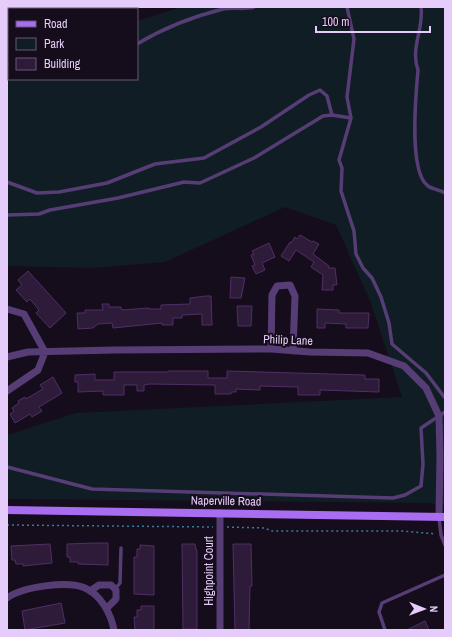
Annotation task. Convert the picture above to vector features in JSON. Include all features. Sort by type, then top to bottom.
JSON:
[{"type":"street","points":[[271,349],[272,295],[277,286],[290,286],[295,296],[293,351]]},
{"type":"street","points":[[7,309],[24,314],[44,352],[38,370],[7,391]]},
{"type":"street","name":"Philip Lane","points":[[7,357],[28,352],[271,349],[368,353],[404,366],[426,388],[442,414],[440,456],[442,516]]},
{"type":"street","name":"Naperville Road","points":[[7,510],[442,516]]},
{"type":"street","name":"Highpoint Court","points":[[220,513],[220,630]]},
{"type":"street","points":[[7,598],[25,589],[48,585],[85,587],[107,608],[114,630]]},
{"type":"street","points":[[90,592],[99,585],[111,585],[115,589],[116,598],[107,608]]},
{"type":"lane","points":[[138,43],[158,32],[224,9],[246,9],[254,7]]},
{"type":"lane","points":[[348,7],[354,39],[347,97],[351,118],[339,160],[342,168],[341,191],[354,231],[356,254],[363,268],[372,278],[381,297],[389,323],[392,344],[426,373],[445,398]]},
{"type":"lane","points":[[421,7],[421,27],[414,59],[418,70],[414,144],[417,162],[422,178],[427,185],[445,193]]},
{"type":"lane","points":[[7,182],[37,194],[59,192],[107,183],[155,164],[204,158],[261,127],[309,95],[320,90],[327,96],[332,115]]},
{"type":"lane","points":[[7,215],[39,214],[50,210],[118,198],[184,182],[200,183],[254,158],[323,116],[332,115],[351,118]]},
{"type":"lane","points":[[7,468],[92,488],[394,498],[405,495],[421,486],[423,464],[422,428],[442,414]]},
{"type":"lane","points":[[442,516],[441,535],[445,545]]},
{"type":"lane","points":[[115,589],[120,583],[121,548]]},
{"type":"lane","points":[[385,630],[379,612],[382,603],[445,574]]},
{"type":"path","points":[[7,525],[209,527]]},
{"type":"path","points":[[222,527],[265,528],[271,531],[402,531],[441,535]]},
{"type":"green space","points":[[182,7],[445,7],[445,505],[428,503],[7,499],[7,435],[76,413],[402,397],[371,303],[336,225],[285,207],[165,262],[92,268],[7,266],[7,41],[8,80],[138,80],[138,21]]},
{"type":"building","points":[[300,235],[319,244],[313,254],[329,266],[328,268],[335,268],[337,285],[333,285],[333,290],[322,290],[323,275],[311,267],[314,262],[296,250],[289,261],[281,256],[290,242],[291,243],[295,237],[297,239]]},
{"type":"building","points":[[269,243],[275,257],[262,263],[265,270],[256,274],[252,266],[255,265],[251,255],[254,254],[252,251]]},
{"type":"building","points":[[28,271],[66,313],[50,328],[36,313],[39,310],[30,299],[27,302],[16,290],[22,285],[18,280]]},
{"type":"building","points":[[231,277],[245,278],[241,298],[230,298]]},
{"type":"building","points":[[211,296],[212,325],[202,325],[202,314],[182,315],[182,318],[173,318],[173,325],[162,325],[162,323],[113,328],[112,323],[98,324],[93,328],[78,329],[77,313],[85,313],[85,310],[103,310],[102,304],[109,304],[109,307],[121,307],[122,310],[149,308],[161,309],[161,305],[190,304],[190,298]]},
{"type":"building","points":[[237,306],[252,306],[251,326],[238,326]]},
{"type":"building","points":[[317,309],[339,310],[339,313],[369,313],[368,328],[346,328],[346,324],[325,323],[325,328],[317,328]]},
{"type":"building","points":[[208,371],[208,378],[227,378],[227,371],[365,375],[365,379],[379,379],[379,392],[320,390],[320,395],[298,395],[298,387],[260,386],[260,390],[236,389],[236,392],[231,392],[231,394],[215,394],[215,385],[150,384],[144,385],[144,391],[137,391],[137,385],[124,385],[124,395],[103,395],[103,391],[78,392],[78,382],[75,382],[75,375],[95,374],[95,380],[114,380],[114,372]]},
{"type":"building","points":[[53,377],[62,393],[39,407],[42,411],[32,417],[30,414],[15,423],[10,414],[14,411],[12,408],[19,403],[18,401],[25,397],[26,399],[43,389],[40,385]]},
{"type":"building","points":[[108,543],[108,565],[78,564],[78,562],[70,562],[70,557],[67,557],[67,544]]},
{"type":"building","points":[[50,544],[52,563],[23,566],[23,564],[16,564],[15,560],[12,560],[11,546]]},
{"type":"building","points":[[182,544],[195,544],[197,550],[197,629],[183,629]]},
{"type":"building","points":[[233,544],[251,544],[252,586],[250,586],[249,630],[235,630]]},
{"type":"building","points":[[140,545],[154,546],[154,595],[134,594],[134,557],[137,557],[137,549],[140,549]]},
{"type":"building","points":[[61,603],[65,623],[25,630],[22,611]]},
{"type":"building","points":[[141,606],[154,606],[154,630],[135,630],[134,617],[137,617],[137,610],[141,610]]},
{"type":"building","points":[[425,621],[429,630],[407,630]]}]
